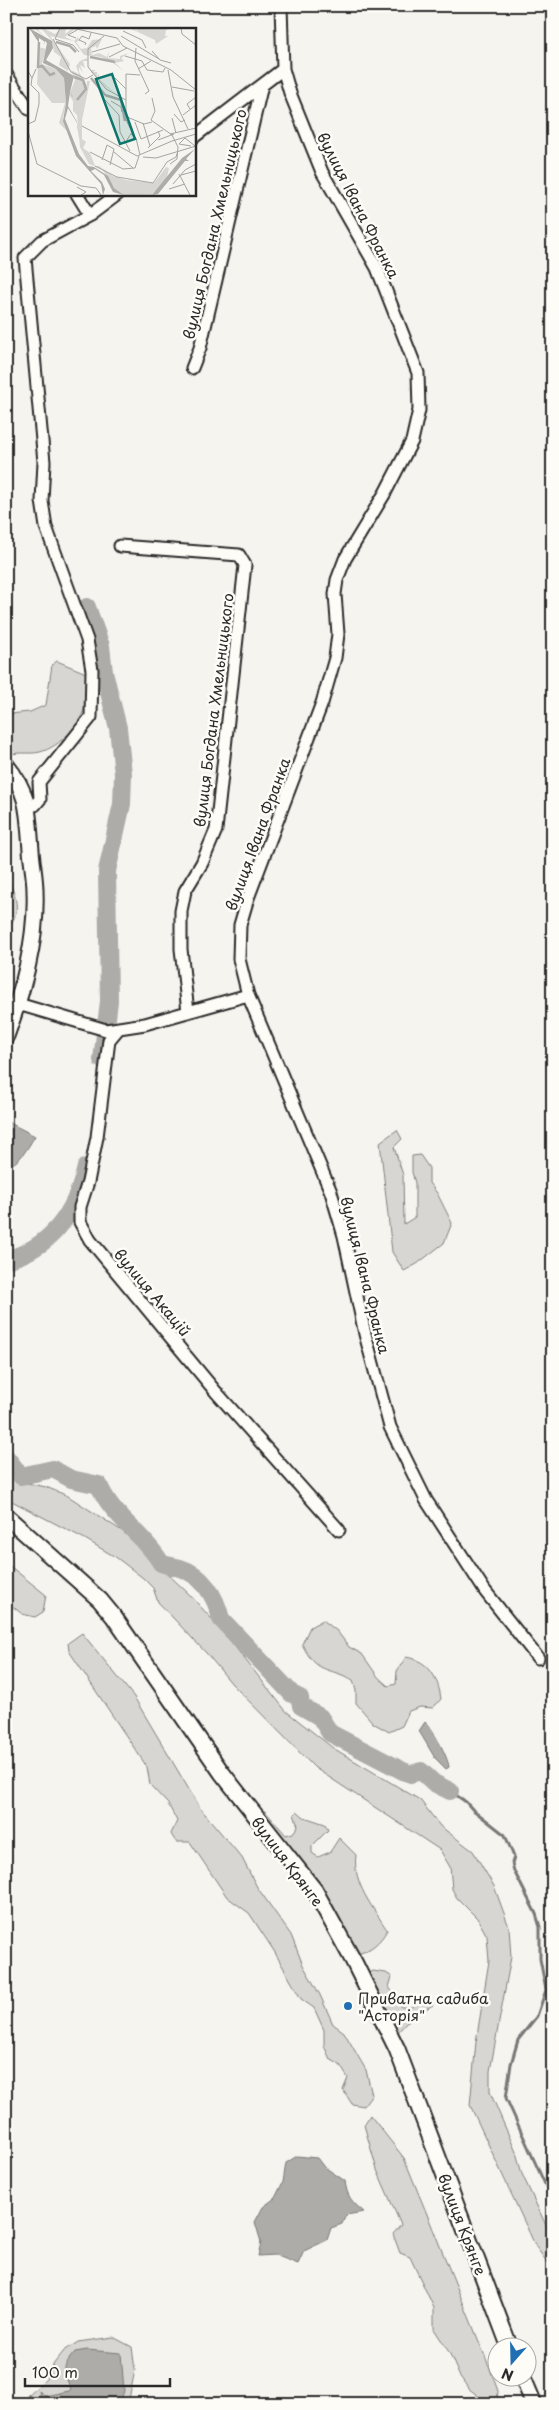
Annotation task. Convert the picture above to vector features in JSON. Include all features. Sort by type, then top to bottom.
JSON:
[{"type":"street","name":"вулиця Івана Франка","points":[[281,6],[283,69],[304,130],[322,172],[380,277],[418,373],[419,410],[412,441],[385,493],[345,559],[337,580],[335,658],[322,703],[248,898],[240,925],[239,959],[248,995],[331,1192],[344,1236],[365,1334],[390,1427],[426,1500],[485,1591],[538,1658]]},
{"type":"street","name":"вулиця Богдана Хмельницького","points":[[195,135],[283,69]]},
{"type":"street","points":[[6,74],[28,108]]},
{"type":"street","name":"вулиця Богдана Хмельницького","points":[[192,368],[200,348],[262,85]]},
{"type":"street","points":[[78,195],[90,215]]},
{"type":"street","points":[[27,806],[35,805],[40,799],[39,782],[91,718],[92,670],[87,640],[46,527],[44,462],[24,258],[42,241],[90,215],[117,195]]},
{"type":"street","name":"вулиця Богдана Хмельницького","points":[[120,546],[239,554],[245,565],[216,830],[202,863],[185,891],[181,912],[181,948],[188,1012]]},
{"type":"street","points":[[6,765],[17,778],[26,797],[35,892],[31,952],[18,1004],[6,1036]]},
{"type":"street","points":[[18,1004],[106,1030],[188,1012],[248,995]]},
{"type":"street","name":"вулиця Акацій","points":[[119,1028],[109,1040],[97,1137],[88,1182],[80,1207],[80,1222],[90,1240],[216,1392],[339,1530]]},
{"type":"street","name":"вулиця Крянге","points":[[6,1516],[100,1600],[114,1616],[222,1772],[314,1891],[354,1962],[397,2049],[506,2338]]},
{"type":"street","points":[[527,2388],[534,2404]]},
{"type":"shaded area","points":[[57,661],[86,673],[87,700],[80,719],[69,734],[48,749],[36,753],[18,753],[6,757],[6,712],[9,714],[30,712],[46,705],[52,665]]},
{"type":"shaded area","points":[[6,874],[15,896],[16,909],[12,923],[6,930]]},
{"type":"shaded area","points":[[6,1121],[35,1136],[19,1159],[6,1166]]},
{"type":"shaded area","points":[[397,1130],[402,1139],[394,1147],[403,1175],[404,1224],[415,1217],[415,1183],[412,1172],[412,1156],[420,1155],[429,1168],[429,1183],[437,1193],[452,1223],[444,1243],[417,1264],[404,1271],[392,1252],[380,1142]]},
{"type":"shaded area","points":[[6,1469],[27,1483],[46,1487],[68,1496],[122,1531],[188,1593],[220,1628],[286,1711],[333,1748],[420,1800],[440,1826],[473,1851],[494,1886],[509,1927],[511,1957],[490,2071],[490,2092],[516,2152],[522,2174],[553,2240],[553,2264],[547,2262],[536,2247],[470,2105],[476,2042],[489,1961],[487,1936],[477,1918],[457,1898],[452,1889],[450,1867],[440,1850],[315,1768],[232,1684],[208,1655],[158,1602],[153,1588],[143,1578],[117,1558],[85,1539],[6,1498]]},
{"type":"shaded area","points":[[6,1563],[46,1595],[43,1612],[35,1617],[22,1614],[6,1601]]},
{"type":"shaded area","points":[[323,1620],[337,1631],[349,1647],[362,1654],[378,1677],[388,1686],[396,1684],[397,1671],[406,1657],[421,1662],[435,1677],[441,1699],[433,1708],[420,1707],[409,1711],[402,1726],[389,1732],[373,1723],[356,1703],[356,1691],[353,1680],[318,1665],[307,1654],[302,1644],[310,1627]]},
{"type":"shaded area","points":[[82,1633],[134,1697],[200,1808],[242,1858],[257,1887],[291,1935],[303,1965],[320,1995],[333,2024],[344,2032],[366,2070],[372,2095],[364,2106],[352,2104],[343,2090],[348,2078],[340,2065],[330,2059],[324,2046],[324,2030],[314,2008],[301,1999],[274,1951],[249,1913],[227,1897],[190,1842],[176,1842],[171,1834],[177,1821],[168,1804],[150,1785],[147,1767],[69,1651],[68,1643]]},
{"type":"shaded area","points":[[425,1722],[443,1750],[449,1767],[446,1769],[435,1758],[419,1731]]},
{"type":"shaded area","points":[[265,1811],[286,1835],[293,1833],[298,1826],[294,1814],[297,1811],[304,1817],[325,1824],[328,1830],[312,1846],[312,1853],[318,1857],[330,1852],[339,1838],[356,1855],[357,1875],[360,1885],[387,1930],[374,1946],[356,1954],[258,1812]]},
{"type":"shaded area","points":[[373,1971],[386,1973],[392,1977],[389,1987],[402,2007],[412,2007],[421,1998],[429,1996],[433,2005],[413,2016],[396,2034],[366,1975]]},
{"type":"shaded area","points":[[370,2115],[404,2158],[486,2359],[486,2388],[497,2388],[497,2402],[486,2402],[468,2388],[459,2375],[449,2352],[434,2329],[434,2308],[410,2257],[400,2253],[393,2234],[401,2225],[377,2170],[364,2125]]},
{"type":"shaded area","points":[[297,2156],[317,2158],[323,2166],[345,2181],[351,2199],[364,2212],[346,2215],[342,2224],[331,2228],[327,2240],[304,2251],[298,2264],[275,2255],[258,2256],[261,2242],[255,2222],[263,2207],[275,2198],[283,2182],[286,2163]]},
{"type":"shaded area","points":[[113,2337],[132,2347],[135,2370],[128,2404],[20,2404],[46,2379],[52,2366],[64,2351],[78,2342]]},
{"type":"shaded area","points":[[87,2350],[121,2353],[124,2391],[119,2404],[29,2404],[31,2399],[28,2394],[36,2400],[40,2395],[39,2391],[45,2396],[69,2391],[71,2389],[65,2373],[66,2365],[75,2352]]},
{"type":"waterway","points":[[87,607],[101,646],[104,672],[118,728],[123,774],[122,804],[107,871],[109,1001],[102,1060]]},
{"type":"waterway","points":[[6,1260],[36,1246],[60,1226],[76,1199],[86,1167]]},
{"type":"waterway","points":[[6,1457],[21,1476],[53,1469],[71,1479],[99,1485],[112,1507],[146,1543],[161,1563],[188,1571],[202,1581],[212,1595],[221,1619],[292,1694],[300,1698],[301,1706],[320,1717],[330,1733],[403,1771],[411,1774],[421,1771],[434,1783],[450,1791]]},
{"type":"waterway","points":[[450,1791],[505,1835],[514,1857],[512,1863],[514,1871],[536,1914],[540,1927],[540,1959],[546,1990],[537,2016],[518,2040],[511,2064],[506,2098],[553,2202]]},
{"type":"place","name":"Приватна садиба \"Асторія\"","points":[[348,2006]]}]
